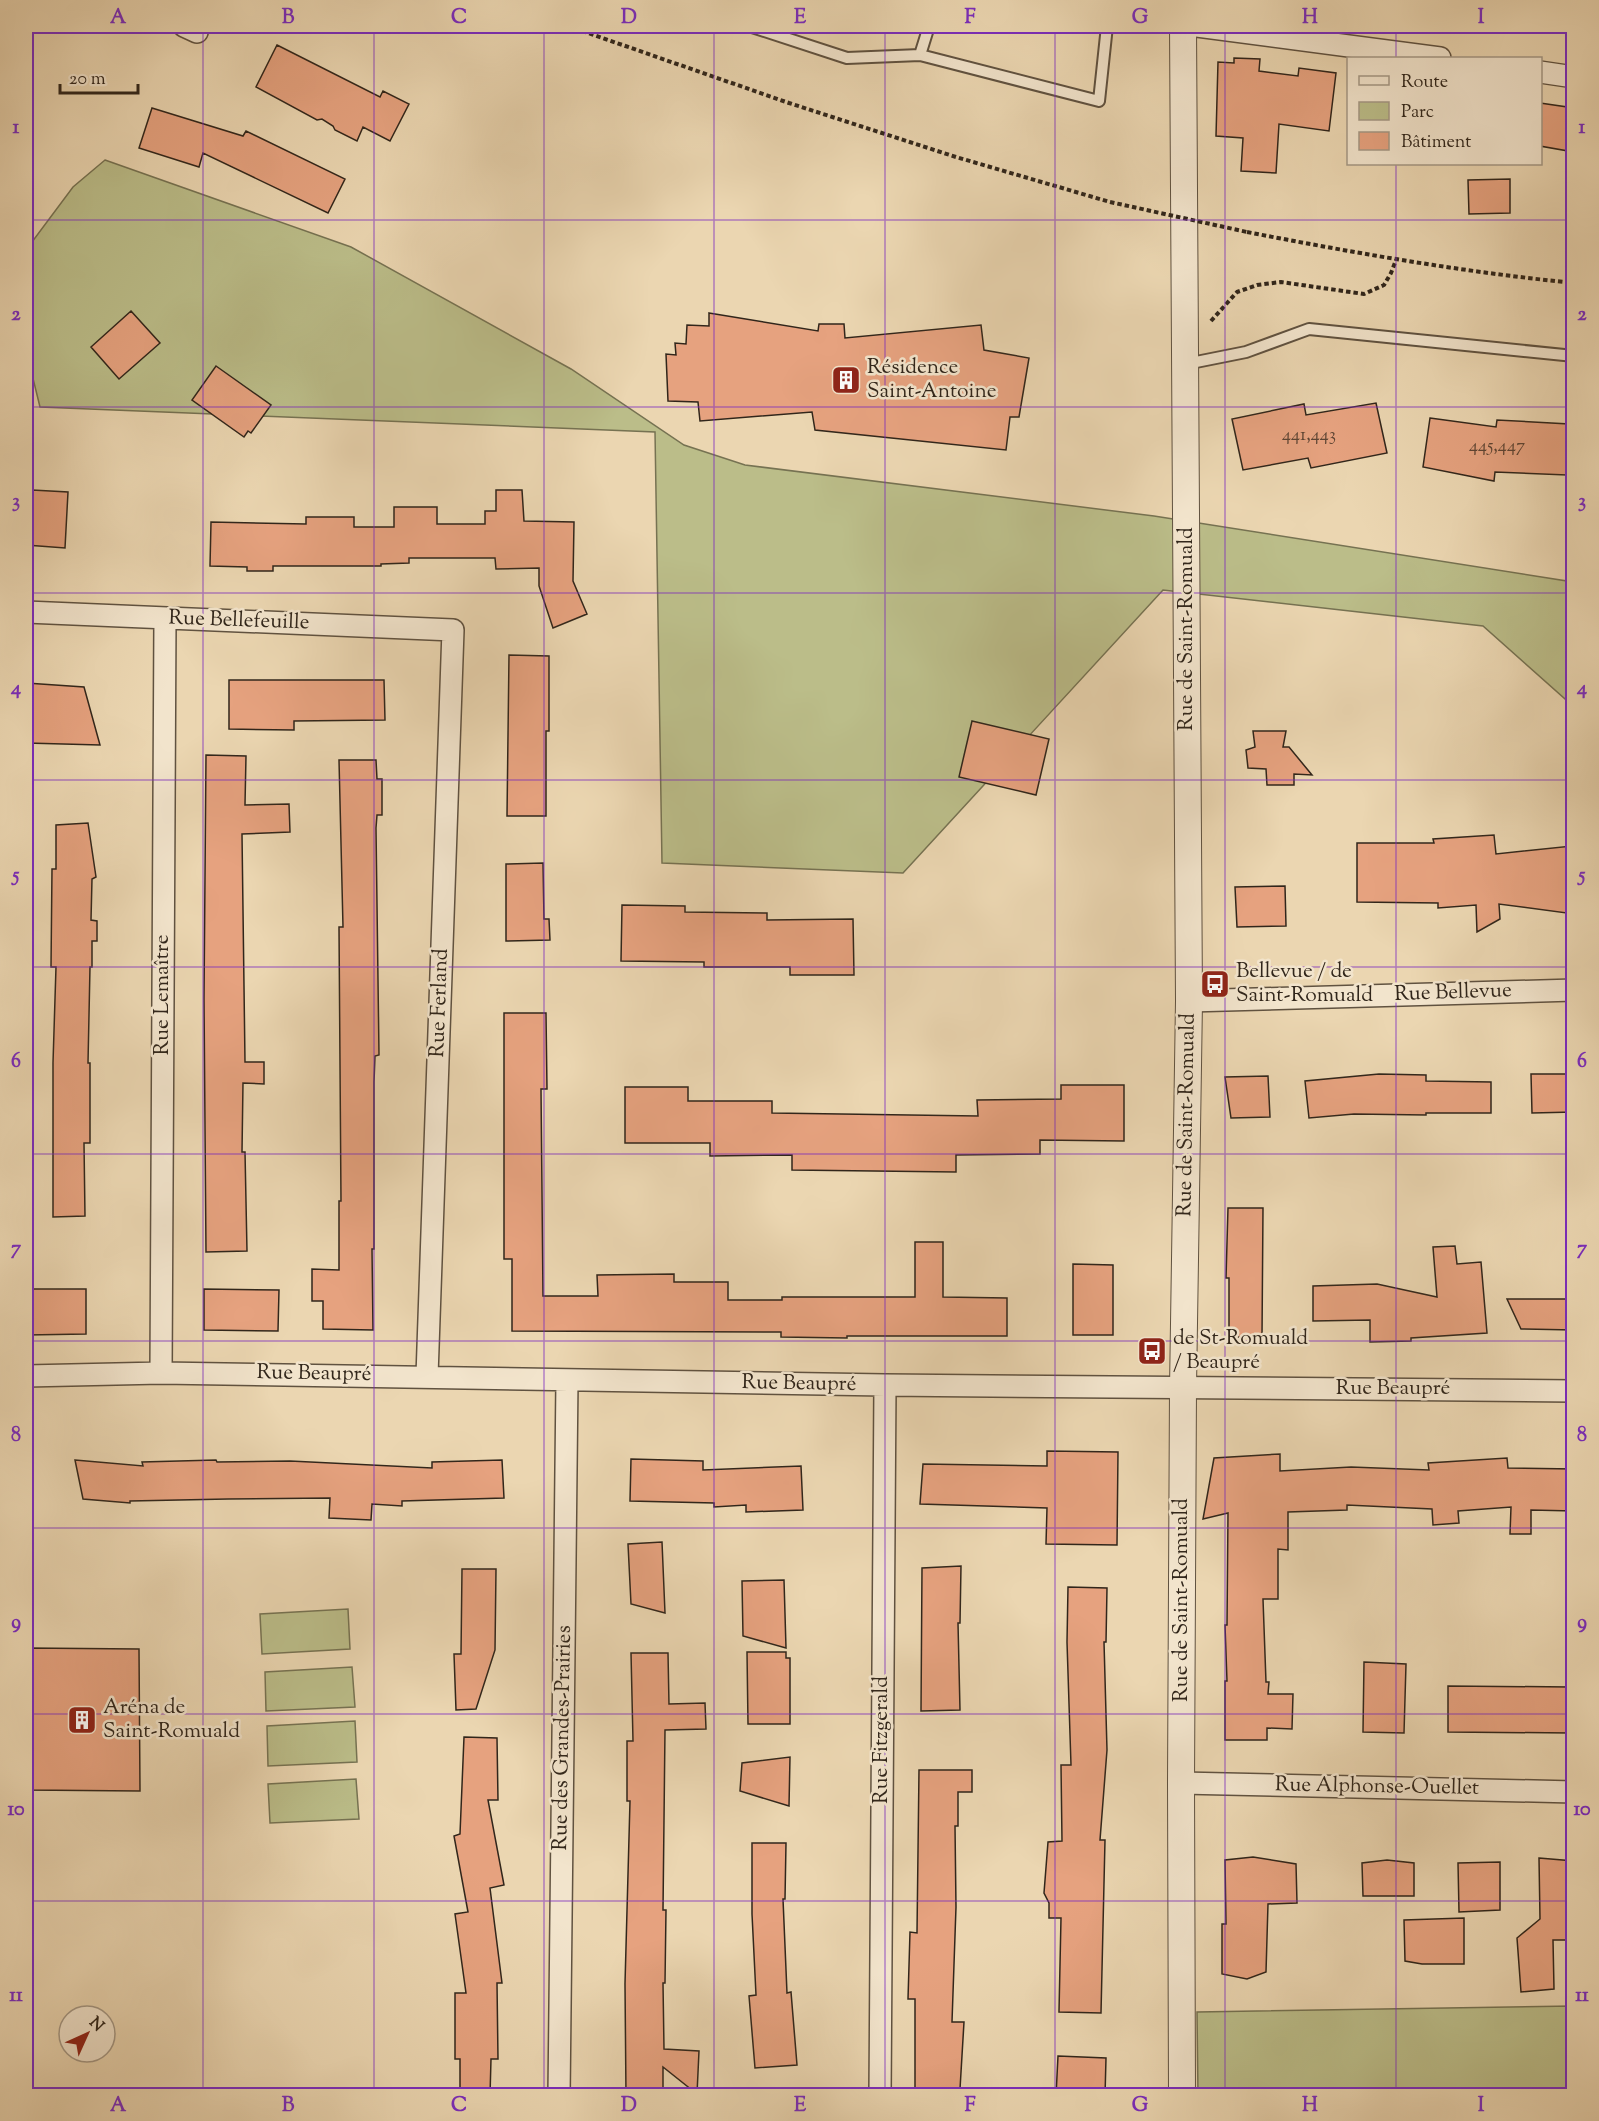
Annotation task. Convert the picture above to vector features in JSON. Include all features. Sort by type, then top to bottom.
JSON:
[{"type":"street","name":"Rue de Saint-Romuald","points":[[1182,2096],[1183,1388],[1189,1001],[1183,26]]},
{"type":"street","points":[[1197,26],[1432,57]]},
{"type":"street","points":[[1542,72],[1574,77]]},
{"type":"street","name":"Rue Bellefeuille","points":[[26,612],[453,630]]},
{"type":"street","name":"Rue Lemaître","points":[[161,1373],[165,618]]},
{"type":"street","name":"Rue Ferland","points":[[427,1376],[453,630]]},
{"type":"street","name":"Rue Bellevue","points":[[1189,1001],[1574,990]]},
{"type":"street","name":"Rue Beaupré","points":[[26,1376],[161,1373],[885,1385],[1574,1391]]},
{"type":"street","name":"Rue des Grandes-Prairies","points":[[559,2096],[567,1380]]},
{"type":"street","name":"Rue Fitzgerald","points":[[880,2096],[885,1385]]},
{"type":"street","name":"Rue Alphonse-Ouellet","points":[[1181,1783],[1574,1792]]},
{"type":"lane","points":[[749,26],[847,58],[920,55],[1099,101],[1107,26]]},
{"type":"lane","points":[[920,55],[929,26]]},
{"type":"lane","points":[[1185,356],[1246,352],[1309,329],[1574,356]]},
{"type":"path","points":[[568,26],[789,103],[956,157],[1110,202],[1247,232],[1396,260],[1511,277],[1574,283]]},
{"type":"path","points":[[1185,356],[1237,292],[1257,285],[1281,282],[1364,294],[1384,285],[1396,260]]},
{"type":"green space","points":[[105,160],[351,247],[571,369],[684,445],[745,465],[1154,516],[1573,582],[1573,706],[1483,626],[1163,590],[903,873],[662,863],[655,432],[40,407],[26,350],[26,250],[73,187]]},
{"type":"green space","points":[[348,1609],[350,1649],[262,1654],[260,1614]]},
{"type":"green space","points":[[352,1667],[355,1707],[266,1711],[265,1672]]},
{"type":"green space","points":[[355,1721],[357,1762],[268,1766],[267,1726]]},
{"type":"green space","points":[[356,1779],[359,1819],[270,1823],[268,1784]]},
{"type":"green space","points":[[1573,2006],[1573,2095],[1198,2095],[1197,2012]]},
{"type":"building","points":[[277,45],[380,97],[383,91],[409,104],[390,141],[363,127],[357,141],[335,130],[322,119],[317,120],[256,87]]},
{"type":"building","points":[[1234,58],[1260,59],[1259,71],[1298,76],[1299,68],[1336,73],[1329,131],[1279,124],[1276,173],[1241,171],[1243,138],[1216,136],[1218,62],[1234,63]]},
{"type":"building","points":[[1542,103],[1574,108],[1574,152],[1542,146]]},
{"type":"building","points":[[152,108],[243,136],[246,131],[345,179],[328,213],[203,153],[199,167],[139,148]]},
{"type":"building","points":[[1510,179],[1510,213],[1469,214],[1468,180]]},
{"type":"building","points":[[131,311],[160,343],[119,379],[91,347]]},
{"type":"building","name":"Résidence Saint-Antoine","points":[[709,313],[818,331],[819,324],[844,324],[845,338],[981,325],[984,350],[1029,358],[1019,417],[1010,417],[1006,450],[815,430],[812,412],[700,421],[698,402],[668,401],[666,354],[676,355],[675,343],[686,344],[687,325],[709,326]]},
{"type":"building","points":[[216,366],[271,405],[251,433],[248,431],[244,437],[192,400]]},
{"type":"building","points":[[1376,403],[1387,453],[1311,468],[1308,458],[1243,470],[1232,419],[1304,404],[1306,415]]},
{"type":"building","points":[[1430,418],[1496,427],[1497,420],[1569,424],[1567,475],[1495,472],[1494,481],[1423,467]]},
{"type":"building","points":[[32,490],[68,492],[65,548],[26,545],[26,519],[30,520]]},
{"type":"building","points":[[496,490],[522,490],[524,521],[574,522],[573,581],[587,614],[553,628],[539,586],[539,568],[496,569],[495,558],[409,558],[409,563],[381,564],[381,566],[273,566],[273,571],[247,571],[247,567],[210,566],[211,522],[306,524],[306,517],[354,517],[354,527],[394,527],[394,507],[437,507],[437,524],[485,524],[485,511],[496,511]]},
{"type":"building","points":[[509,655],[549,656],[546,816],[507,816]]},
{"type":"building","points":[[229,680],[384,680],[385,720],[294,721],[294,730],[229,729]]},
{"type":"building","points":[[26,683],[84,687],[100,745],[26,743]]},
{"type":"building","points":[[972,721],[1049,739],[1036,795],[959,777]]},
{"type":"building","points":[[1253,731],[1286,731],[1283,747],[1289,747],[1312,775],[1294,774],[1294,785],[1267,785],[1266,769],[1248,768],[1246,750],[1255,747]]},
{"type":"building","points":[[206,755],[246,756],[245,805],[289,804],[290,832],[242,834],[245,1062],[264,1062],[264,1084],[243,1083],[242,1152],[245,1152],[247,1251],[206,1252],[204,999]]},
{"type":"building","points":[[339,760],[376,760],[377,779],[382,779],[382,815],[377,815],[376,828],[379,1055],[375,1056],[374,1082],[373,1330],[323,1329],[323,1301],[312,1301],[312,1269],[339,1270],[339,1201],[341,1201],[339,927],[343,927]]},
{"type":"building","points":[[88,823],[96,877],[92,879],[91,920],[97,921],[97,941],[92,941],[92,967],[90,967],[88,1063],[90,1063],[90,1143],[84,1143],[85,1216],[53,1217],[53,1063],[56,967],[51,967],[52,869],[56,869],[56,825]]},
{"type":"building","points":[[1494,835],[1496,854],[1572,846],[1574,914],[1499,904],[1500,919],[1477,932],[1476,905],[1438,908],[1438,903],[1357,902],[1357,843],[1434,843],[1433,839]]},
{"type":"building","points":[[543,863],[544,919],[549,919],[550,940],[506,941],[506,864]]},
{"type":"building","points":[[1285,886],[1286,926],[1237,927],[1235,887]]},
{"type":"building","points":[[622,905],[685,906],[685,912],[767,913],[767,920],[853,919],[854,975],[790,975],[790,967],[704,967],[704,962],[621,961]]},
{"type":"building","points":[[504,1013],[546,1013],[547,1089],[541,1089],[543,1296],[598,1296],[597,1275],[674,1274],[674,1282],[728,1282],[728,1300],[782,1300],[782,1297],[915,1297],[915,1242],[943,1242],[943,1297],[1007,1298],[1007,1336],[847,1336],[847,1338],[781,1337],[781,1332],[512,1331],[512,1259],[504,1259]]},
{"type":"building","points":[[1379,1074],[1426,1075],[1426,1081],[1491,1082],[1491,1113],[1354,1114],[1309,1118],[1305,1081]]},
{"type":"building","points":[[1531,1074],[1574,1074],[1574,1112],[1532,1113]]},
{"type":"building","points":[[1268,1076],[1270,1117],[1231,1118],[1225,1077]]},
{"type":"building","points":[[1061,1085],[1124,1085],[1124,1141],[1040,1140],[1040,1154],[956,1155],[956,1172],[792,1170],[792,1155],[710,1156],[710,1143],[625,1143],[625,1087],[688,1087],[688,1101],[772,1101],[772,1113],[978,1116],[977,1100],[1061,1099]]},
{"type":"building","points":[[1228,1208],[1263,1208],[1262,1337],[1229,1337],[1229,1278],[1226,1278]]},
{"type":"building","points":[[1455,1246],[1457,1264],[1481,1262],[1487,1333],[1411,1338],[1411,1341],[1370,1342],[1370,1320],[1313,1321],[1313,1286],[1377,1284],[1437,1297],[1433,1247]]},
{"type":"building","points":[[1073,1264],[1113,1265],[1113,1335],[1073,1335]]},
{"type":"building","points":[[26,1289],[86,1289],[86,1334],[26,1335]]},
{"type":"building","points":[[204,1289],[279,1290],[278,1331],[204,1330]]},
{"type":"building","points":[[1507,1299],[1574,1299],[1574,1330],[1521,1329]]},
{"type":"building","points":[[1047,1451],[1118,1452],[1117,1545],[1046,1544],[1047,1508],[920,1504],[923,1464],[1047,1466]]},
{"type":"building","points":[[1280,1454],[1280,1471],[1351,1467],[1429,1470],[1428,1463],[1507,1458],[1508,1468],[1574,1469],[1574,1511],[1531,1510],[1531,1534],[1510,1534],[1511,1507],[1458,1511],[1459,1523],[1433,1525],[1432,1509],[1347,1505],[1347,1510],[1288,1512],[1288,1550],[1278,1549],[1278,1599],[1263,1599],[1268,1694],[1293,1694],[1292,1729],[1267,1728],[1267,1740],[1225,1740],[1228,1513],[1203,1519],[1214,1458]]},
{"type":"building","points":[[631,1459],[703,1461],[703,1470],[801,1466],[803,1510],[746,1512],[746,1505],[714,1507],[714,1503],[630,1501]]},
{"type":"building","points":[[75,1460],[143,1466],[142,1462],[216,1460],[217,1462],[290,1461],[432,1468],[432,1462],[502,1460],[504,1498],[402,1501],[402,1506],[372,1504],[371,1520],[329,1518],[330,1498],[130,1501],[130,1503],[83,1499]]},
{"type":"building","points":[[662,1542],[665,1613],[631,1604],[628,1544]]},
{"type":"building","points":[[961,1566],[960,1623],[958,1623],[960,1710],[921,1711],[922,1568]]},
{"type":"building","points":[[462,1569],[496,1569],[495,1650],[476,1709],[456,1710],[454,1654],[461,1654]]},
{"type":"building","points":[[784,1580],[786,1648],[743,1636],[742,1581]]},
{"type":"building","points":[[1068,1587],[1107,1588],[1106,1642],[1104,1642],[1107,1750],[1100,1840],[1105,1840],[1101,2013],[1059,2012],[1061,1918],[1049,1918],[1049,1903],[1044,1893],[1048,1842],[1062,1841],[1061,1765],[1071,1765],[1067,1642]]},
{"type":"building","name":"Aréna de Saint-Romuald","points":[[26,1648],[139,1649],[140,1791],[26,1790]]},
{"type":"building","points":[[747,1652],[786,1652],[786,1658],[790,1658],[790,1724],[748,1724]]},
{"type":"building","points":[[631,1653],[668,1653],[669,1704],[705,1703],[706,1729],[665,1730],[664,2049],[699,2051],[697,2094],[663,2067],[663,2096],[626,2096],[625,1984],[630,1801],[627,1801],[627,1741],[633,1741]]},
{"type":"building","points":[[1364,1662],[1406,1664],[1404,1733],[1363,1732]]},
{"type":"building","points":[[1448,1686],[1570,1687],[1570,1733],[1448,1732]]},
{"type":"building","points":[[464,1737],[497,1738],[498,1800],[488,1800],[504,1885],[490,1888],[502,1983],[497,1983],[498,2059],[491,2059],[490,2096],[460,2096],[460,2059],[455,2059],[455,1993],[466,1993],[455,1914],[468,1912],[454,1836],[460,1834]]},
{"type":"building","points":[[790,1757],[789,1806],[740,1791],[742,1763]]},
{"type":"building","points":[[919,1770],[972,1770],[972,1792],[958,1792],[958,1826],[955,1826],[956,1907],[952,2022],[964,2022],[960,2089],[915,2090],[915,1999],[908,1999],[910,1932],[917,1933]]},
{"type":"building","points":[[752,1843],[786,1843],[785,1899],[783,1899],[787,1993],[791,1992],[797,2065],[755,2068],[749,1996],[756,1995],[752,1914]]},
{"type":"building","points":[[1253,1857],[1296,1864],[1297,1903],[1268,1904],[1266,1972],[1247,1979],[1222,1974],[1222,1924],[1226,1924],[1225,1860]]},
{"type":"building","points":[[1539,1858],[1574,1861],[1574,1940],[1553,1940],[1554,1989],[1521,1992],[1517,1938],[1540,1919]]},
{"type":"building","points":[[1387,1860],[1414,1863],[1414,1896],[1363,1896],[1362,1863]]},
{"type":"building","points":[[1500,1862],[1500,1910],[1459,1912],[1458,1863]]},
{"type":"building","points":[[1464,1918],[1464,1964],[1422,1964],[1405,1961],[1404,1920]]},
{"type":"building","points":[[1058,2056],[1106,2058],[1105,2096],[1056,2096]]},
{"type":"place","name":"Résidence Saint-Antoine","points":[[846,380]]},
{"type":"place","name":"Bellevue / de Saint-Romuald","points":[[1215,984]]},
{"type":"place","name":"de St-Romuald / Beaupré","points":[[1152,1351]]},
{"type":"place","name":"Aréna de Saint-Romuald","points":[[82,1720]]}]
